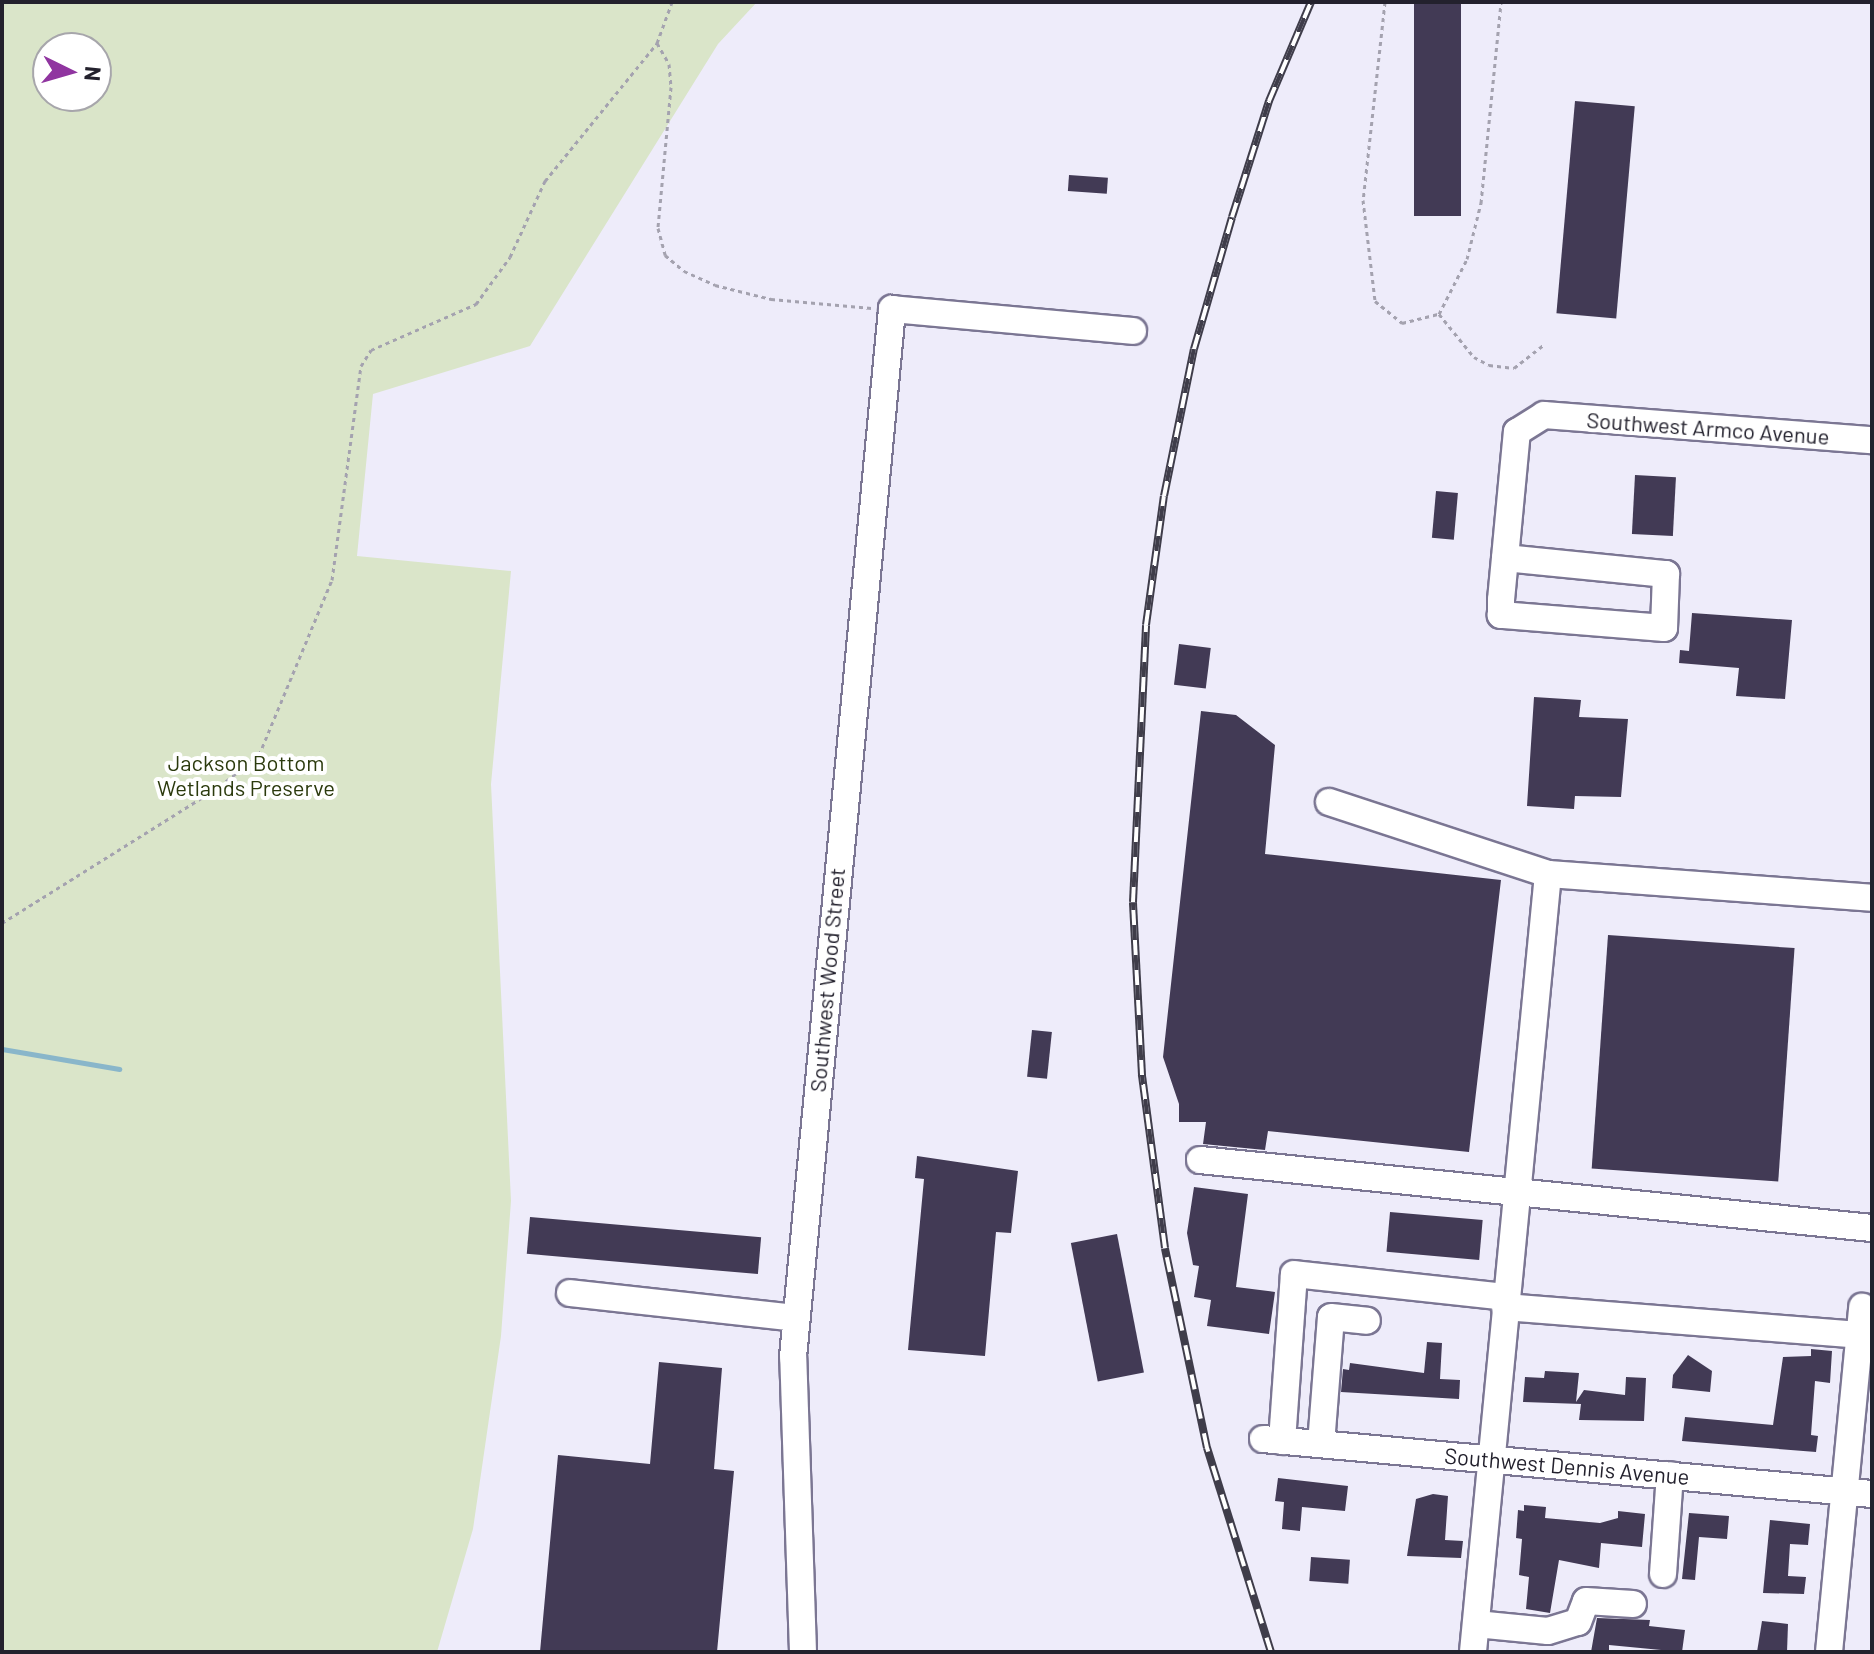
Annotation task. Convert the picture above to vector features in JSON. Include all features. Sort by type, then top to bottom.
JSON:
[{"type":"street","points":[[892,309],[1133,331]]},
{"type":"street","name":"Southwest Wood Street","points":[[803,1652],[792,1374],[892,309]]},
{"type":"street","name":"Southwest Armco Avenue","points":[[1505,558],[1517,432],[1544,415],[1872,440]]},
{"type":"street","points":[[1505,558],[1666,574],[1664,628],[1501,615],[1505,558]]},
{"type":"street","points":[[1329,802],[1548,874],[1872,898]]},
{"type":"street","points":[[1473,1652],[1548,874]]},
{"type":"street","points":[[1200,1160],[1872,1228]]},
{"type":"street","name":"Southwest Dennis Avenue","points":[[1506,1302],[1294,1274],[1272,1440],[1872,1494]]},
{"type":"street","points":[[570,1293],[796,1318]]},
{"type":"street","points":[[1506,1302],[1859,1335]]},
{"type":"street","points":[[1829,1652],[1862,1307]]},
{"type":"street","points":[[1321,1444],[1331,1317],[1367,1321]]},
{"type":"street","points":[[1663,1574],[1670,1475]]},
{"type":"street","points":[[1476,1624],[1548,1631],[1578,1622],[1586,1601],[1633,1604]]},
{"type":"path","points":[[2,923],[220,786],[259,755],[332,580],[361,366],[371,350],[476,304],[510,257],[545,181],[657,43],[672,2]]},
{"type":"path","points":[[1385,2],[1363,200],[1375,301],[1402,323],[1439,314],[1463,270],[1481,203],[1501,2]]},
{"type":"path","points":[[657,43],[669,64],[671,87],[658,228],[665,255],[684,271],[729,289],[771,299],[892,309]]},
{"type":"path","points":[[1439,314],[1474,357],[1489,365],[1514,368],[1545,344]]},
{"type":"green space","name":"Jackson Bottom Wetlands Preserve","points":[[2,2],[757,2],[718,44],[530,346],[373,394],[357,556],[511,571],[491,784],[511,1201],[501,1336],[473,1529],[437,1652],[2,1652]]},
{"type":"building","points":[[1414,2],[1461,2],[1461,216],[1414,216]]},
{"type":"building","points":[[1575,101],[1635,106],[1616,318],[1556,313]]},
{"type":"building","points":[[1069,175],[1108,178],[1107,194],[1068,191]]},
{"type":"building","points":[[1635,475],[1676,477],[1673,536],[1632,534]]},
{"type":"building","points":[[1436,491],[1458,493],[1454,540],[1432,538]]},
{"type":"building","points":[[1692,613],[1792,620],[1785,699],[1736,696],[1739,668],[1679,663],[1680,650],[1689,651]]},
{"type":"building","points":[[1179,644],[1211,648],[1206,689],[1174,685]]},
{"type":"building","points":[[1534,697],[1581,700],[1579,717],[1628,719],[1621,797],[1575,796],[1574,809],[1527,806]]},
{"type":"building","points":[[1201,711],[1236,715],[1275,745],[1265,854],[1501,880],[1469,1152],[1268,1131],[1265,1150],[1203,1144],[1206,1122],[1179,1122],[1179,1104],[1163,1057]]},
{"type":"building","points":[[1608,935],[1795,948],[1778,1181],[1592,1168]]},
{"type":"building","points":[[1032,1030],[1052,1032],[1047,1079],[1027,1077]]},
{"type":"building","points":[[917,1156],[1018,1171],[1011,1233],[996,1232],[985,1356],[908,1350],[924,1179],[915,1178]]},
{"type":"building","points":[[1194,1187],[1248,1194],[1236,1287],[1275,1292],[1269,1334],[1207,1326],[1211,1300],[1194,1297],[1199,1266],[1193,1265],[1187,1233]]},
{"type":"building","points":[[1390,1212],[1483,1220],[1479,1260],[1387,1252]]},
{"type":"building","points":[[530,1217],[761,1237],[758,1274],[527,1254]]},
{"type":"building","points":[[1117,1234],[1144,1372],[1098,1381],[1071,1243]]},
{"type":"building","points":[[1427,1342],[1442,1343],[1440,1379],[1460,1380],[1459,1399],[1341,1392],[1343,1369],[1349,1370],[1350,1363],[1424,1373]]},
{"type":"building","points":[[1811,1349],[1832,1351],[1830,1383],[1815,1381],[1811,1435],[1818,1436],[1816,1452],[1682,1441],[1685,1417],[1773,1425],[1783,1357],[1811,1356]]},
{"type":"building","points":[[1688,1355],[1712,1371],[1710,1392],[1672,1388],[1673,1375]]},
{"type":"building","points":[[659,1362],[722,1368],[714,1469],[734,1471],[717,1652],[540,1652],[558,1455],[650,1464]]},
{"type":"building","points":[[1545,1371],[1579,1373],[1576,1402],[1584,1390],[1625,1395],[1626,1377],[1646,1378],[1644,1421],[1579,1420],[1581,1404],[1523,1402],[1525,1377],[1544,1378]]},
{"type":"building","points":[[1278,1478],[1348,1486],[1345,1511],[1302,1507],[1300,1531],[1282,1529],[1284,1502],[1275,1501]]},
{"type":"building","points":[[1433,1494],[1448,1496],[1445,1540],[1463,1541],[1461,1558],[1407,1556],[1416,1499]]},
{"type":"building","points":[[1524,1505],[1546,1507],[1545,1518],[1600,1523],[1618,1518],[1618,1511],[1645,1514],[1642,1547],[1601,1543],[1599,1568],[1559,1560],[1550,1613],[1526,1609],[1529,1577],[1519,1575],[1522,1539],[1516,1538],[1518,1510],[1524,1511]]},
{"type":"building","points":[[1689,1513],[1729,1516],[1727,1539],[1699,1537],[1695,1580],[1682,1579]]},
{"type":"building","points":[[1770,1520],[1810,1524],[1808,1545],[1790,1544],[1788,1576],[1806,1577],[1804,1594],[1763,1593]]},
{"type":"building","points":[[1311,1557],[1350,1560],[1348,1584],[1309,1581]]},
{"type":"building","points":[[1597,1618],[1650,1620],[1649,1626],[1685,1630],[1682,1652],[1609,1645],[1609,1652],[1591,1652]]},
{"type":"building","points":[[1762,1621],[1788,1624],[1787,1652],[1757,1652]]},
{"type":"waterway","points":[[2,1049],[119,1069]]},
{"type":"railway","points":[[1271,1652],[1207,1448],[1165,1248],[1142,1075],[1133,902],[1146,625],[1164,496],[1194,349],[1232,217],[1269,101],[1311,2]]}]
